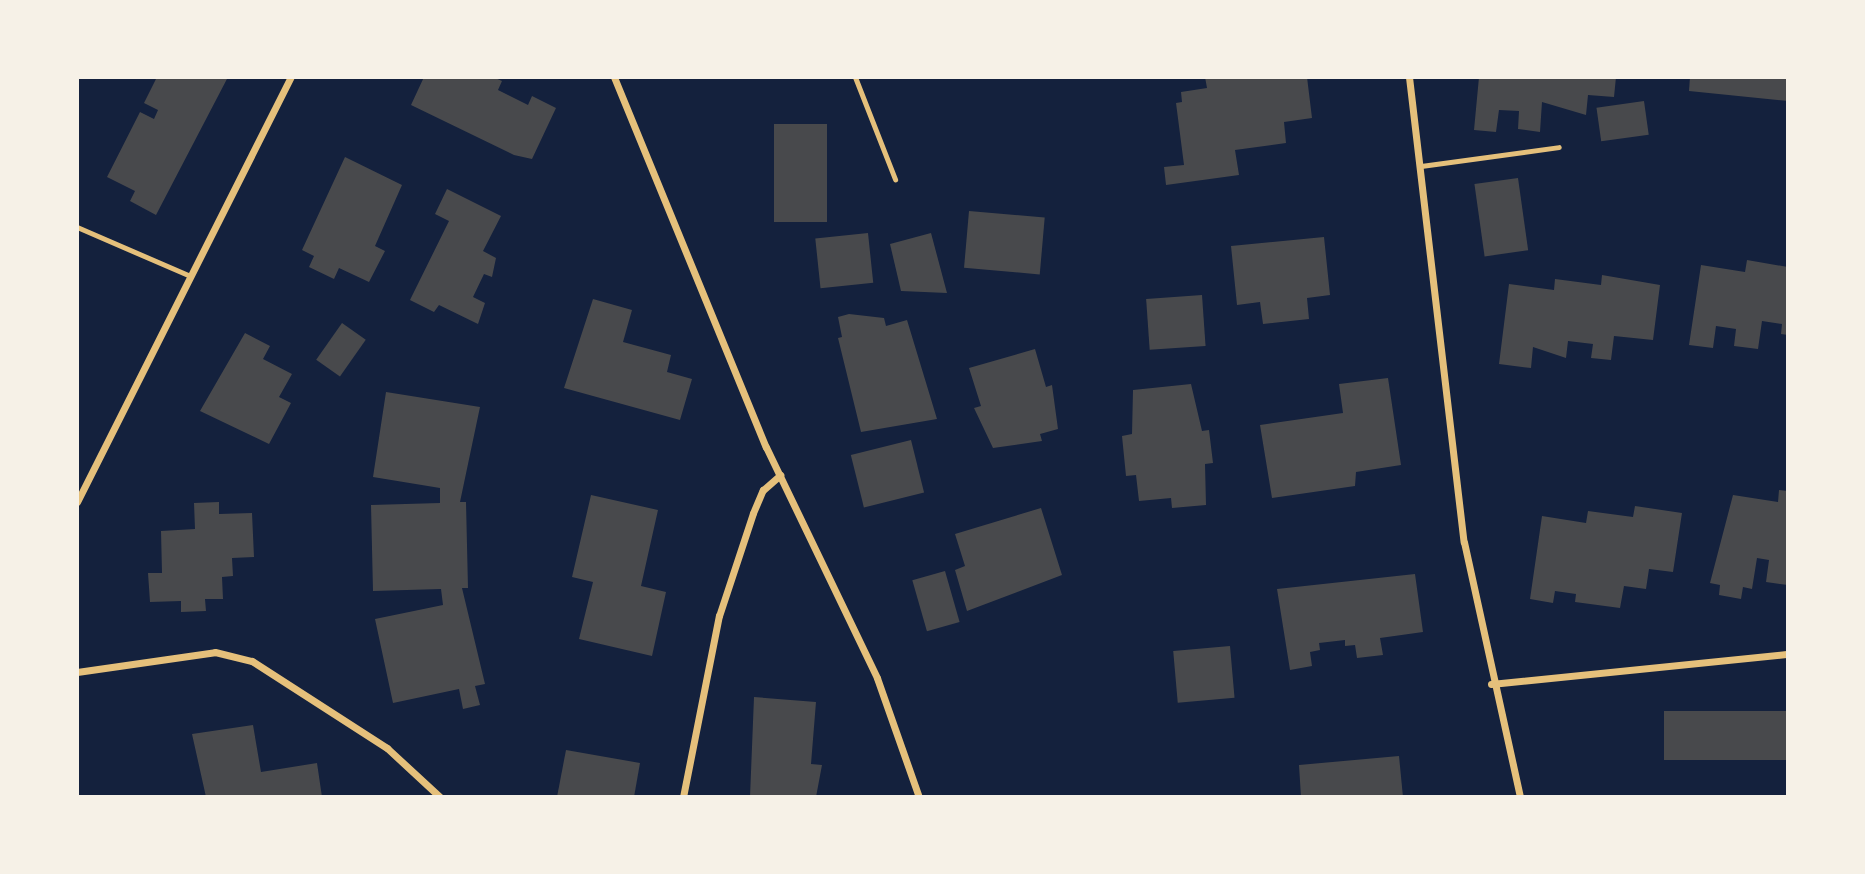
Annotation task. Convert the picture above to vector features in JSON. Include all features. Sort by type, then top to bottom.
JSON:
[{"type":"street","points":[[77,502],[188,275],[291,77]]},
{"type":"street","points":[[614,77],[780,475],[877,678],[919,797]]},
{"type":"street","points":[[1409,77],[1464,542],[1491,684],[1520,797]]},
{"type":"street","points":[[684,797],[719,616],[753,513],[763,490],[780,475]]},
{"type":"street","points":[[77,672],[183,654],[236,656],[315,698],[387,748],[440,797]]},
{"type":"street","points":[[1491,684],[1788,654]]},
{"type":"lane","points":[[855,77],[895,179]]},
{"type":"lane","points":[[1421,166],[1559,147]]},
{"type":"lane","points":[[77,227],[188,275]]},
{"type":"building","points":[[157,77],[228,77],[156,215],[130,201],[135,191],[107,177],[140,112],[154,119],[158,110],[144,103]]},
{"type":"building","points":[[424,77],[493,77],[502,81],[498,90],[528,105],[532,96],[556,108],[532,159],[514,155],[411,105]]},
{"type":"building","points":[[1205,77],[1307,77],[1312,118],[1284,122],[1286,143],[1235,150],[1239,175],[1166,185],[1164,167],[1184,165],[1176,103],[1182,102],[1181,92],[1207,88]]},
{"type":"building","points":[[1479,77],[1616,77],[1614,97],[1588,95],[1586,115],[1542,102],[1540,132],[1518,129],[1519,111],[1499,110],[1496,132],[1474,130]]},
{"type":"building","points":[[1690,77],[1788,77],[1788,101],[1689,91]]},
{"type":"building","points":[[1644,101],[1649,135],[1601,141],[1596,108]]},
{"type":"building","points":[[774,124],[827,124],[827,222],[774,222]]},
{"type":"building","points":[[345,157],[402,185],[375,246],[385,251],[369,282],[339,268],[334,279],[309,267],[314,256],[302,250]]},
{"type":"building","points":[[1518,178],[1528,250],[1485,256],[1474,184]]},
{"type":"building","points":[[447,189],[501,216],[483,251],[496,258],[492,277],[484,274],[473,297],[485,303],[478,324],[439,305],[434,312],[410,300],[449,221],[435,214]]},
{"type":"building","points":[[969,211],[1045,218],[1040,274],[964,268]]},
{"type":"building","points":[[868,233],[873,283],[821,288],[815,239]]},
{"type":"building","points":[[931,233],[947,293],[901,291],[890,244]]},
{"type":"building","points":[[1324,237],[1330,295],[1307,298],[1309,319],[1263,324],[1260,302],[1237,305],[1231,246]]},
{"type":"building","points":[[1747,260],[1788,267],[1788,335],[1781,334],[1782,324],[1762,321],[1758,349],[1734,346],[1736,329],[1716,326],[1713,348],[1689,345],[1701,265],[1745,272]]},
{"type":"building","points":[[1602,275],[1660,285],[1653,340],[1614,336],[1611,360],[1591,358],[1593,344],[1568,341],[1566,358],[1533,347],[1531,368],[1499,364],[1509,284],[1554,290],[1555,279],[1601,285]]},
{"type":"building","points":[[1202,295],[1206,346],[1150,350],[1146,299]]},
{"type":"building","points":[[593,299],[632,310],[623,342],[671,355],[667,372],[692,379],[680,420],[564,388]]},
{"type":"building","points":[[849,314],[884,318],[886,326],[907,320],[937,419],[861,432],[838,338],[842,337],[838,317]]},
{"type":"building","points":[[342,323],[366,340],[340,376],[316,360]]},
{"type":"building","points":[[245,333],[270,346],[263,359],[292,374],[279,397],[291,403],[269,444],[200,411]]},
{"type":"building","points":[[1035,349],[1046,387],[1052,385],[1058,429],[1040,434],[1042,441],[993,448],[974,408],[981,406],[969,368]]},
{"type":"building","points":[[1388,378],[1401,465],[1356,472],[1355,486],[1272,498],[1260,425],[1343,413],[1339,384]]},
{"type":"building","points":[[1191,384],[1202,431],[1209,430],[1213,463],[1205,464],[1206,505],[1172,508],[1171,498],[1139,501],[1136,475],[1126,476],[1122,436],[1132,434],[1133,390]]},
{"type":"building","points":[[386,392],[480,407],[460,502],[466,502],[468,588],[462,588],[485,684],[475,686],[480,705],[463,709],[459,689],[393,703],[375,619],[443,605],[441,589],[373,591],[371,505],[440,503],[440,488],[373,477]]},
{"type":"building","points":[[911,440],[924,492],[864,507],[851,455]]},
{"type":"building","points":[[1779,490],[1788,491],[1788,585],[1766,582],[1769,560],[1757,558],[1752,589],[1743,587],[1741,599],[1719,595],[1720,585],[1710,583],[1733,495],[1778,502]]},
{"type":"building","points":[[591,495],[658,510],[641,586],[666,592],[652,656],[579,639],[593,582],[572,577]]},
{"type":"building","points":[[219,502],[219,514],[252,513],[254,557],[232,558],[233,576],[222,577],[223,599],[205,599],[206,611],[181,612],[181,601],[150,602],[148,573],[162,573],[161,531],[195,529],[194,503]]},
{"type":"building","points":[[1635,506],[1682,513],[1673,572],[1649,569],[1646,589],[1624,586],[1620,608],[1575,602],[1576,594],[1555,591],[1553,603],[1530,599],[1542,516],[1586,523],[1588,511],[1633,517]]},
{"type":"building","points":[[1041,508],[1062,575],[967,611],[955,570],[965,566],[955,534]]},
{"type":"building","points":[[945,571],[960,622],[927,631],[912,580]]},
{"type":"building","points":[[1415,574],[1423,632],[1380,638],[1383,655],[1357,658],[1355,645],[1345,646],[1345,640],[1319,643],[1320,650],[1310,652],[1312,666],[1290,670],[1277,589]]},
{"type":"building","points":[[1230,646],[1235,698],[1178,703],[1173,651]]},
{"type":"building","points":[[754,697],[816,702],[811,764],[822,765],[816,797],[750,797]]},
{"type":"building","points":[[1664,711],[1788,711],[1788,760],[1664,760]]},
{"type":"building","points":[[253,725],[261,772],[317,763],[322,797],[206,797],[192,734]]},
{"type":"building","points":[[566,750],[640,763],[634,797],[557,797]]},
{"type":"building","points":[[1399,756],[1403,797],[1301,797],[1299,765]]}]
